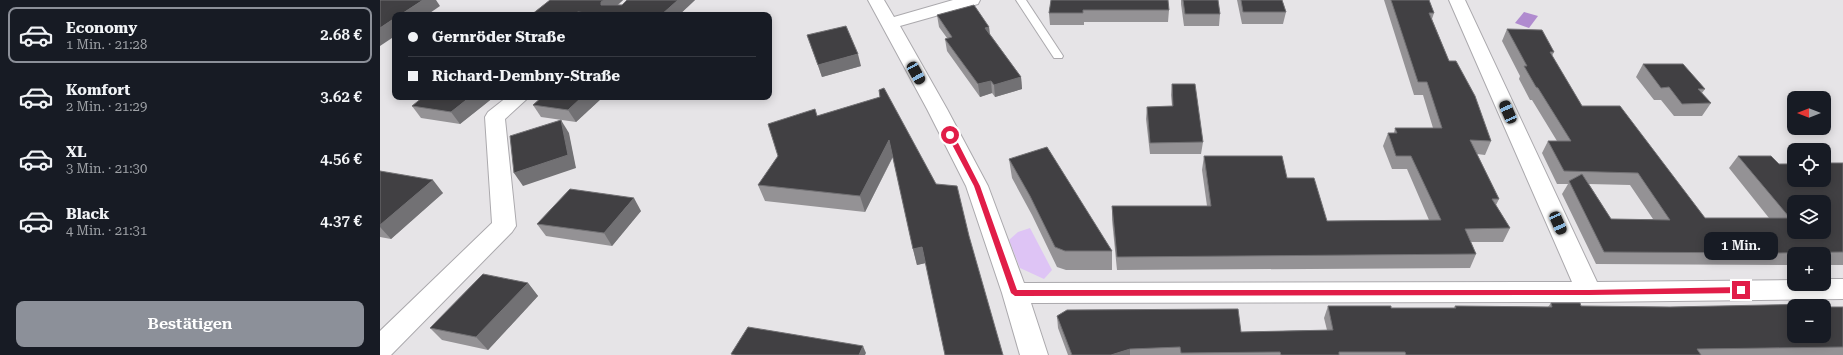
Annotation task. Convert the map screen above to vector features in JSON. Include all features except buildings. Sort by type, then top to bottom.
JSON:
[{"type":"street","points":[[876,0],[937,109],[977,186],[1015,293],[1034,355]]},
{"type":"street","points":[[889,24],[972,0]]},
{"type":"street","points":[[1457,0],[1589,292]]},
{"type":"street","points":[[380,348],[504,226],[495,117],[515,100]]},
{"type":"street","points":[[1015,293],[1589,292],[1843,288]]},
{"type":"lane","points":[[1021,0],[1058,56]]},
{"type":"shaded area","points":[[1524,12],[1538,16],[1529,28],[1515,23]]},
{"type":"shaded area","points":[[1030,228],[1052,270],[1044,279],[1020,268],[1009,240],[1018,232]]},
{"type":"route","points":[[950,135],[977,186],[1015,293],[1589,292],[1741,290]]}]
